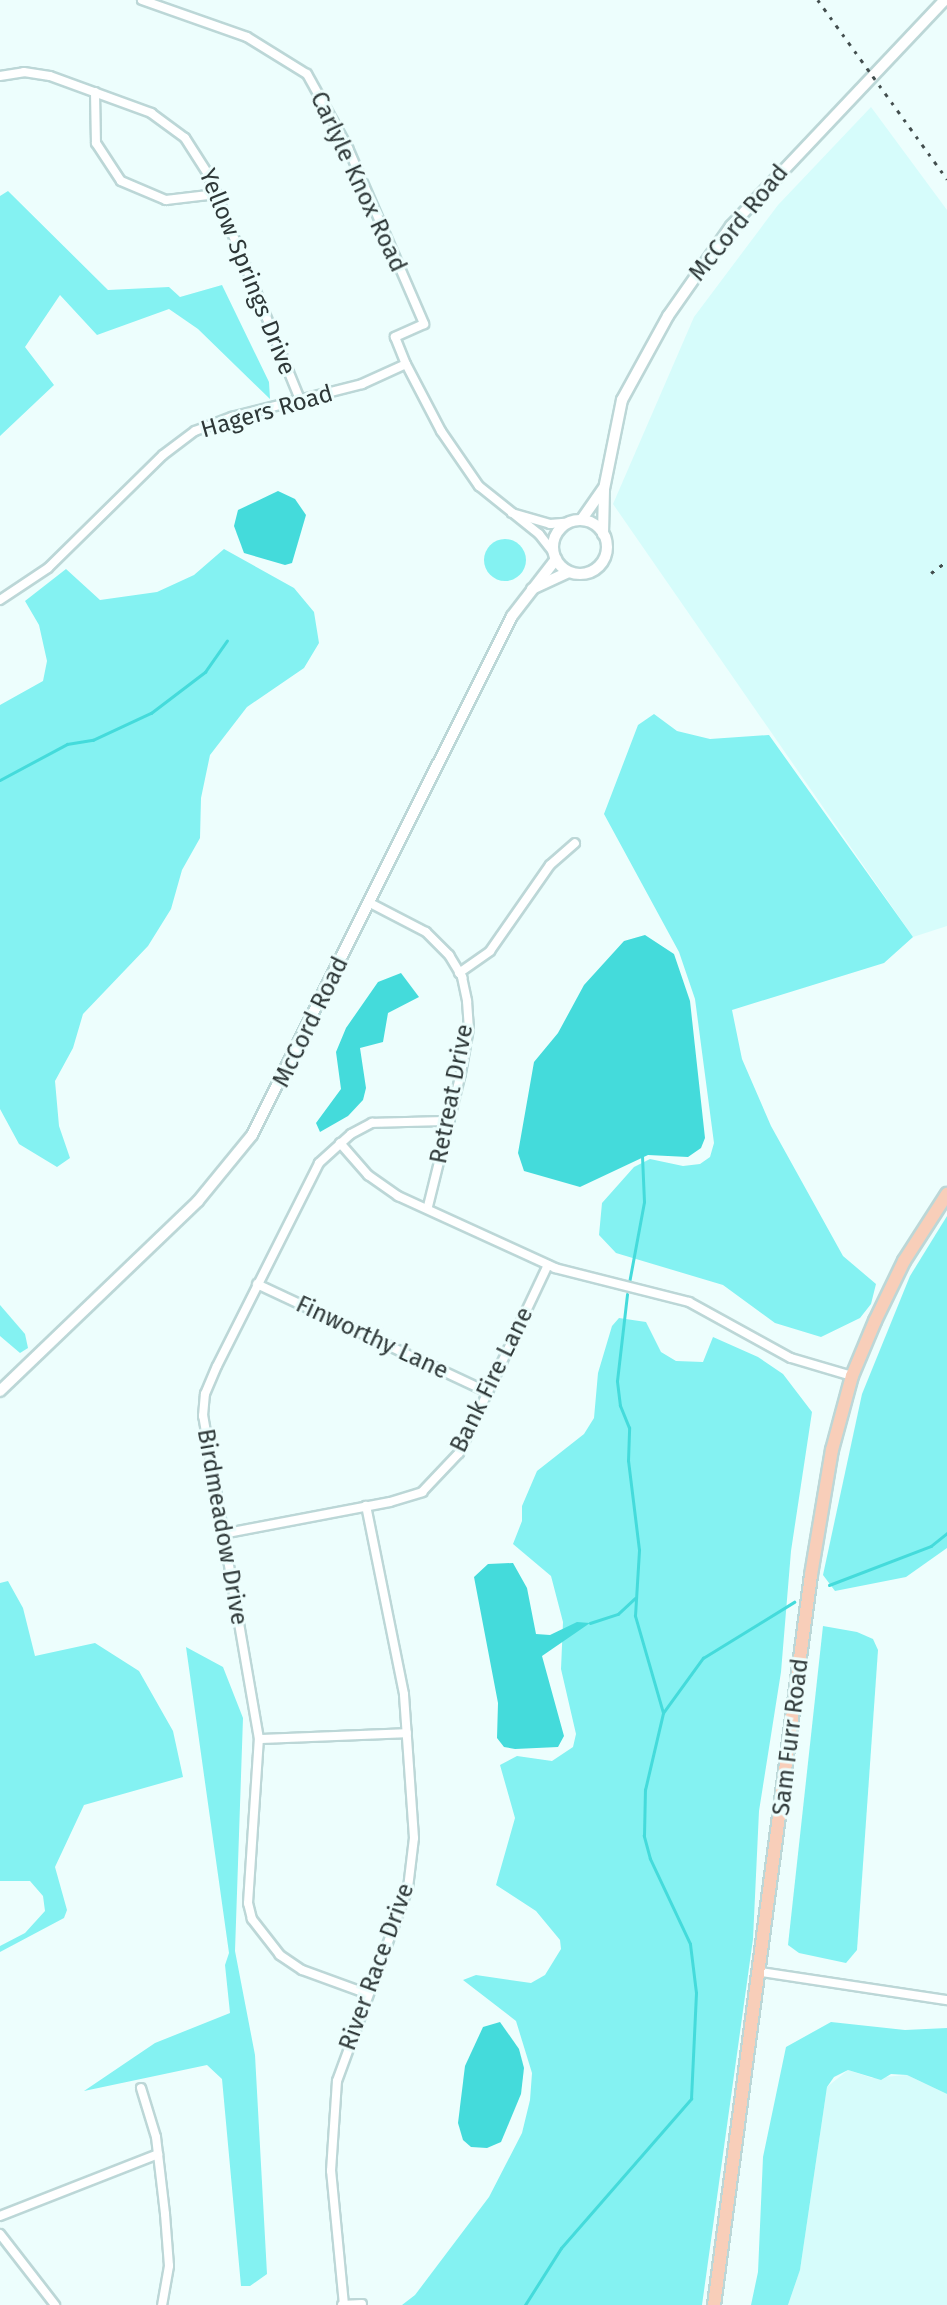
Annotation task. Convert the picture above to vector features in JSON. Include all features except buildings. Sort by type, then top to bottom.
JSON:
[{"type":"main road","name":"Sam Furr Road","points":[[714,2305],[761,1972],[821,1508],[852,1376],[893,1282],[947,1194]]},
{"type":"street","name":"Carlyle Knox Road","points":[[142,0],[247,37],[307,75],[348,148],[424,324],[395,337],[406,364]]},
{"type":"street","name":"McCord Road","points":[[533,589],[568,572],[585,575],[601,563],[607,549],[603,534],[604,489],[622,400],[668,316],[712,251],[803,146],[944,0]]},
{"type":"street","name":"Yellow Springs Drive","points":[[0,76],[41,74],[151,113],[178,131],[199,155],[217,194],[300,400]]},
{"type":"street","points":[[95,92],[96,143],[103,160],[121,181],[166,200],[217,194]]},
{"type":"street","name":"Hagers Road","points":[[0,600],[48,568],[186,436],[232,417],[362,384],[406,364]]},
{"type":"street","points":[[406,364],[455,453],[479,486],[512,513],[555,555],[568,572]]},
{"type":"street","name":"McCord Road","points":[[582,519],[604,489]]},
{"type":"street","points":[[512,513],[550,524],[582,519],[603,534]]},
{"type":"street","name":"McCord Road","points":[[0,1391],[198,1202],[234,1160],[281,1082],[512,615],[555,555],[559,530],[571,522]]},
{"type":"street","points":[[370,903],[426,933],[459,972],[490,951],[550,865],[575,843]]},
{"type":"street","name":"Retreat Drive","points":[[428,1206],[450,1121],[468,1028],[459,972]]},
{"type":"street","name":"Birdmeadow Drive","points":[[368,1994],[302,1970],[280,1955],[252,1919],[248,1903],[258,1739],[203,1436],[205,1394],[304,1187],[319,1163],[340,1143],[372,1123],[450,1121]]},
{"type":"street","points":[[340,1143],[381,1185],[548,1265],[575,1277],[689,1302],[744,1328],[791,1358],[852,1376]]},
{"type":"street","name":"Bank Fire Lane","points":[[222,1534],[366,1506],[422,1492],[444,1473],[459,1454],[548,1265]]},
{"type":"street","name":"Finworthy Lane","points":[[257,1284],[488,1392]]},
{"type":"street","name":"River Race Drive","points":[[343,2305],[331,2140],[337,2081],[411,1870],[414,1838],[404,1694],[366,1506]]},
{"type":"street","points":[[258,1739],[407,1733]]},
{"type":"street","points":[[761,1972],[947,2000]]},
{"type":"street","points":[[141,2088],[158,2154],[169,2266],[164,2304]]},
{"type":"street","points":[[0,2216],[158,2154]]},
{"type":"street","points":[[0,2234],[55,2305]]},
{"type":"street","points":[[343,2305],[362,2304]]},
{"type":"shaded area","points":[[871,107],[947,210],[947,926],[913,937],[613,504],[694,317],[778,205]]},
{"type":"shaded area","points":[[8,191],[108,290],[169,287],[180,297],[222,285],[269,382],[270,399],[198,329],[169,309],[97,335],[60,295],[25,347],[54,385],[0,436],[0,196]]},
{"type":"shaded area","points":[[278,491],[295,499],[306,515],[292,563],[285,565],[244,553],[234,526],[238,510]]},
{"type":"shaded area","points":[[505,539],[520,545],[526,560],[520,575],[505,581],[490,575],[484,560],[490,545]]},
{"type":"shaded area","points":[[224,549],[294,588],[314,612],[319,643],[304,668],[247,707],[210,755],[201,798],[200,838],[182,870],[171,909],[148,946],[83,1014],[73,1048],[55,1081],[59,1126],[70,1158],[57,1167],[19,1144],[0,1109],[0,705],[43,681],[47,661],[39,625],[25,601],[66,569],[100,600],[157,592],[194,575]]},
{"type":"shaded area","points":[[654,714],[677,731],[710,739],[769,735],[913,937],[884,963],[732,1010],[742,1059],[771,1126],[843,1256],[876,1284],[871,1304],[860,1318],[821,1337],[775,1323],[723,1285],[616,1253],[599,1235],[602,1203],[634,1167],[650,1159],[683,1166],[700,1164],[710,1157],[714,1143],[695,999],[679,952],[604,814],[638,725]]},
{"type":"shaded area","points":[[645,935],[674,954],[690,1001],[705,1138],[701,1148],[688,1157],[648,1155],[580,1187],[524,1171],[518,1153],[534,1062],[558,1033],[584,985],[624,941]]},
{"type":"shaded area","points":[[401,973],[419,997],[388,1013],[383,1042],[360,1048],[366,1088],[363,1100],[348,1116],[320,1132],[316,1123],[341,1089],[336,1052],[346,1028],[378,982]]},
{"type":"shaded area","points":[[947,1216],[947,1548],[906,1577],[835,1591],[823,1575],[862,1394],[910,1276]]},
{"type":"shaded area","points":[[0,1305],[25,1334],[28,1348],[20,1353],[0,1336]]},
{"type":"shaded area","points":[[619,1318],[646,1322],[661,1352],[676,1361],[703,1362],[713,1337],[758,1357],[783,1374],[812,1412],[791,1551],[781,1672],[759,1811],[753,1939],[702,2305],[402,2305],[415,2295],[489,2197],[522,2133],[530,2100],[532,2073],[516,2021],[463,1980],[476,1975],[531,1983],[545,1975],[561,1949],[560,1940],[536,1911],[496,1885],[515,1818],[500,1765],[517,1756],[552,1761],[573,1747],[576,1734],[561,1669],[563,1622],[551,1576],[513,1544],[522,1521],[522,1506],[537,1471],[584,1434],[594,1418],[598,1373],[612,1326]]},
{"type":"shaded area","points":[[513,1563],[527,1588],[536,1634],[550,1635],[577,1622],[590,1623],[542,1656],[564,1736],[558,1747],[515,1749],[504,1747],[497,1738],[498,1703],[474,1577],[488,1564]]},
{"type":"shaded area","points":[[8,1581],[23,1608],[35,1656],[95,1643],[139,1671],[173,1731],[183,1777],[84,1805],[55,1867],[67,1910],[64,1918],[0,1952],[0,1946],[25,1933],[45,1911],[43,1896],[30,1881],[0,1881],[0,1583]]},
{"type":"shaded area","points":[[823,1626],[857,1632],[873,1639],[878,1650],[857,1950],[846,1963],[799,1953],[788,1945]]},
{"type":"shaded area","points":[[186,1647],[223,1667],[243,1718],[235,1951],[255,2055],[267,2274],[250,2286],[241,2286],[222,2079],[207,2065],[84,2091],[155,2043],[230,2013],[225,1965],[229,1953]]},
{"type":"shaded area","points":[[500,2022],[519,2049],[524,2068],[521,2094],[501,2142],[487,2148],[471,2147],[463,2140],[458,2123],[465,2066],[483,2027]]},
{"type":"shaded area","points":[[831,2022],[905,2030],[947,2028],[947,2094],[907,2075],[891,2074],[881,2080],[848,2070],[834,2077],[827,2087],[800,2270],[788,2305],[751,2305],[758,2272],[763,2157],[786,2047]]},
{"type":"shaded area","points":[[848,2070],[872,2078],[907,2075],[947,2094],[947,2305],[788,2305],[800,2270],[827,2087]]},
{"type":"waterway","points":[[0,780],[67,744],[93,740],[151,713],[205,672],[227,641]]},
{"type":"waterway","points":[[629,1283],[644,1202],[642,1157]]},
{"type":"waterway","points":[[525,2305],[561,2248],[691,2099],[696,1993],[690,1944],[650,1859],[644,1836],[645,1790],[663,1713],[635,1616],[639,1550],[628,1461],[629,1428],[620,1406],[617,1381],[627,1295]]},
{"type":"waterway","points":[[829,1585],[931,1546],[947,1533]]},
{"type":"waterway","points":[[590,1623],[618,1614],[635,1598]]},
{"type":"waterway","points":[[663,1713],[703,1658],[794,1602]]},
{"type":"railway","points":[[818,0],[947,179]]},
{"type":"railway","points":[[931,573],[947,561]]}]
